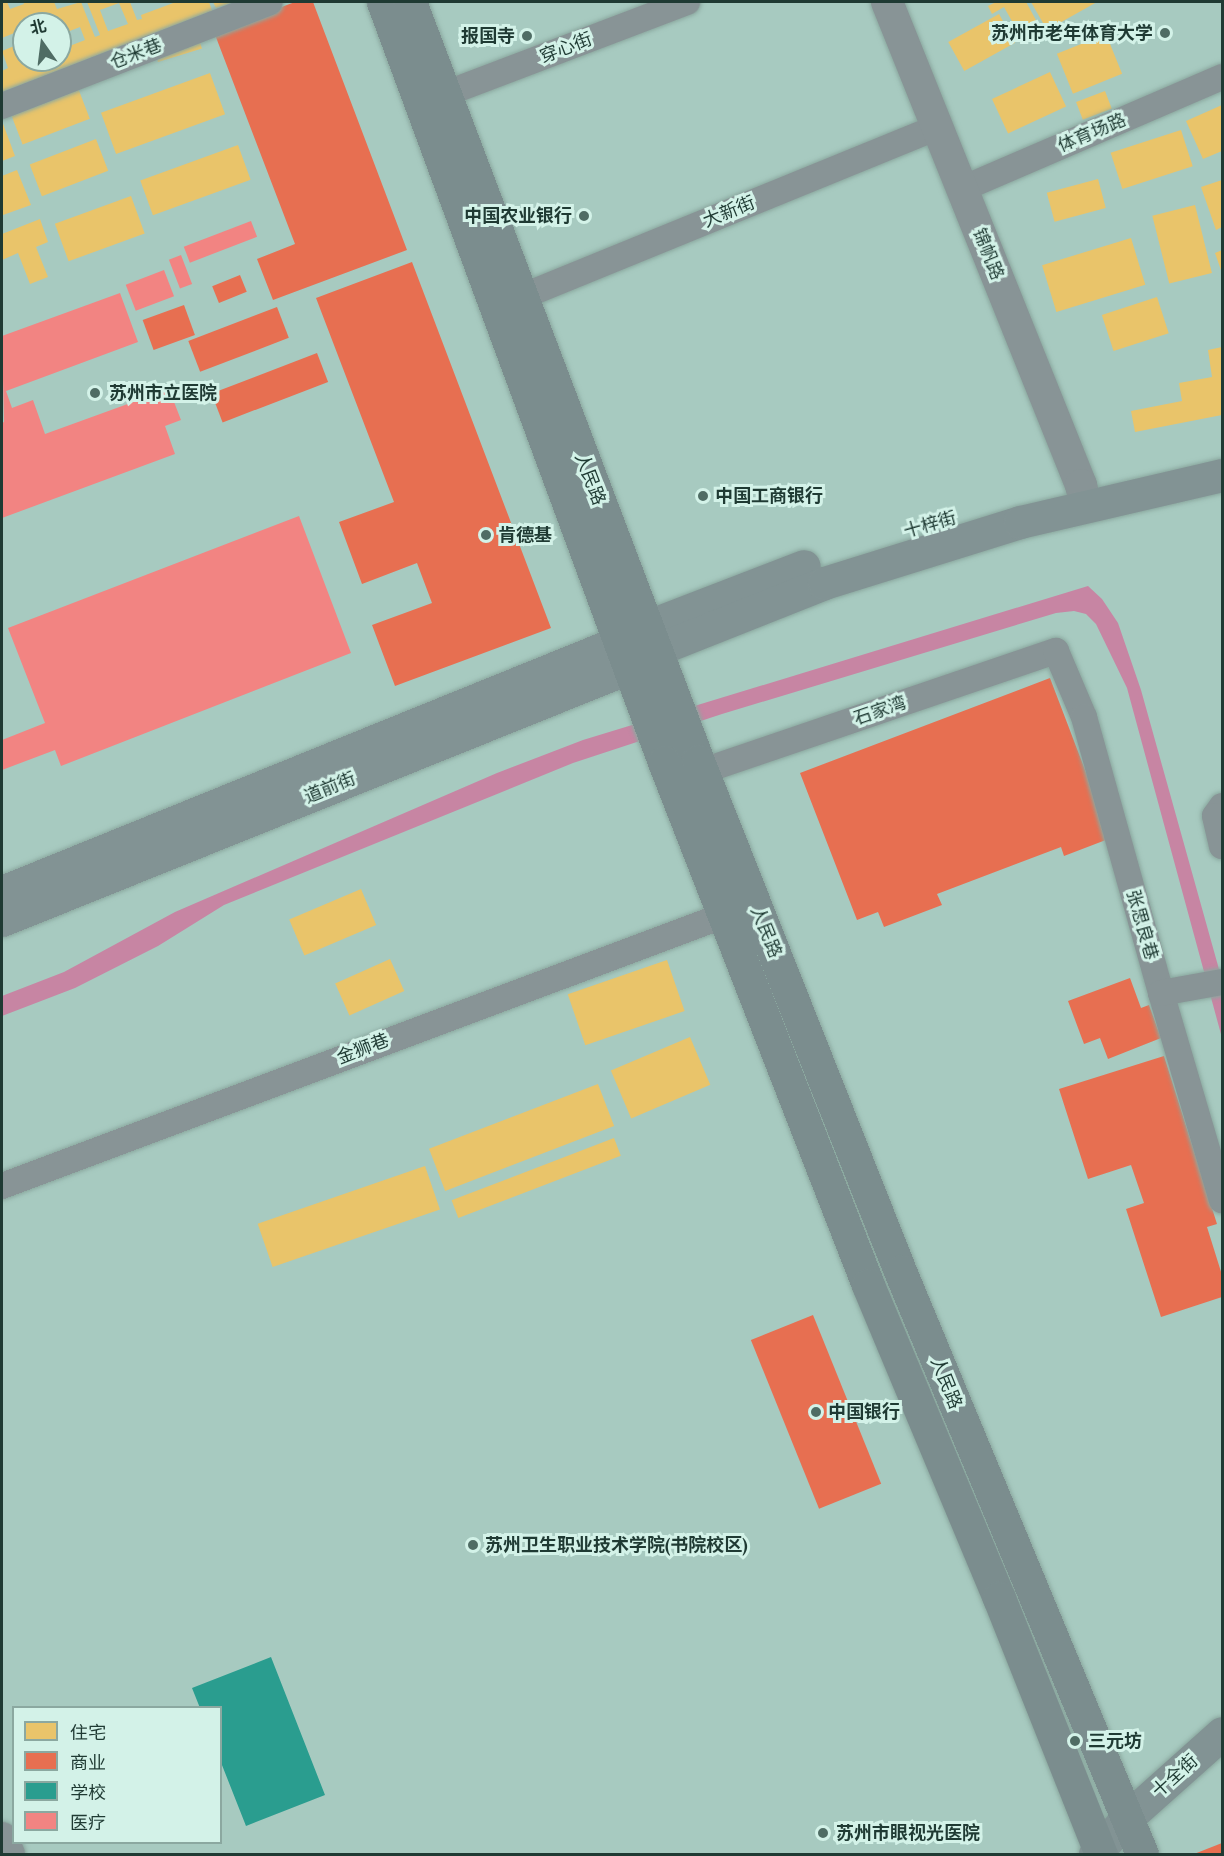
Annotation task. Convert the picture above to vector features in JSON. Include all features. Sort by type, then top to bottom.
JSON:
[{"type":"main road","name":"人民路","points":[[383,2],[638,646],[673,694],[900,1271],[1142,1854]]},
{"type":"main road","name":"人民路","points":[[410,2],[521,297],[638,646],[641,699],[664,762],[868,1285],[999,1598],[1098,1853]]},
{"type":"main road","name":"十梓街","points":[[638,646],[889,561],[1020,522],[1083,496],[1222,452]]},
{"type":"main road","name":"十梓街","points":[[1083,496],[1222,475]]},
{"type":"main road","name":"道前街","points":[[2,892],[638,646]]},
{"type":"main road","name":"道前街","points":[[2,920],[638,646]]},
{"type":"main road","name":"十全街","points":[[1098,1853],[1126,1818],[1222,1733]]},
{"type":"street","name":"仓米巷","points":[[2,106],[270,2]]},
{"type":"street","name":"穿心街","points":[[445,94],[687,2]]},
{"type":"street","name":"锦帆路","points":[[887,2],[1083,496]]},
{"type":"street","name":"体育场路","points":[[962,189],[1222,77]]},
{"type":"street","name":"大新街","points":[[521,297],[937,127]]},
{"type":"street","name":"石家湾","points":[[700,766],[1056,651]]},
{"type":"street","name":"张思良巷","points":[[1056,651],[1084,717],[1222,1200]]},
{"type":"street","points":[[1222,806],[1215,816],[1222,846]]},
{"type":"street","name":"金狮巷","points":[[2,1186],[725,915]]},
{"type":"street","points":[[1161,993],[1213,984]]},
{"type":"street","points":[[2,1838],[9,1854]]},
{"type":"shaded area","points":[[1088,586],[1102,599],[1118,623],[1141,690],[1222,980],[1222,1038],[1127,688],[1096,624],[1086,614],[1074,611],[1056,613],[722,714],[573,763],[224,905],[158,946],[75,988],[2,1016],[2,996],[64,972],[175,912],[497,773],[583,740]]},
{"type":"building: 住宅","points":[[2,2],[7,2],[10,9],[24,4],[23,2],[54,2],[57,9],[81,2],[95,37],[100,35],[87,2],[130,2],[137,20],[142,19],[141,15],[176,2],[209,2],[213,13],[72,66],[72,45],[85,40],[80,27],[72,30],[72,12],[12,12],[12,34],[2,38]],"holes":[[[119,3],[128,24],[108,31],[100,10]]]},
{"type":"building: 住宅","points":[[213,2],[234,2],[216,8]]},
{"type":"building: 住宅","points":[[996,2],[1026,2],[1042,31],[1023,41],[1004,7],[992,14],[988,6]]},
{"type":"building: 住宅","points":[[1031,2],[1097,2],[1047,30]]},
{"type":"building: 住宅","points":[[999,14],[1015,43],[964,71],[948,42]]},
{"type":"building: 住宅","points":[[1106,34],[1122,74],[1073,94],[1057,54]]},
{"type":"building: 住宅","points":[[199,39],[202,49],[158,62],[155,52]]},
{"type":"building: 住宅","points":[[12,47],[12,72],[55,72],[2,92],[2,71],[8,68],[2,51]]},
{"type":"building: 住宅","points":[[1050,72],[1066,106],[1008,133],[992,99]]},
{"type":"building: 住宅","points":[[210,73],[225,114],[116,154],[101,113]]},
{"type":"building: 住宅","points":[[78,88],[90,119],[23,145],[11,114]]},
{"type":"building: 住宅","points":[[1105,91],[1112,109],[1083,120],[1076,102]]},
{"type":"building: 住宅","points":[[1222,105],[1222,151],[1203,159],[1186,121]]},
{"type":"building: 住宅","points":[[2,121],[15,156],[2,161]]},
{"type":"building: 住宅","points":[[1181,130],[1193,166],[1122,189],[1111,153]]},
{"type":"building: 住宅","points":[[96,139],[108,171],[42,196],[30,164]]},
{"type":"building: 住宅","points":[[238,145],[251,180],[153,215],[140,181]]},
{"type":"building: 住宅","points":[[17,170],[31,205],[3,215],[2,176]]},
{"type":"building: 住宅","points":[[1098,179],[1106,208],[1055,222],[1047,193]]},
{"type":"building: 住宅","points":[[1222,180],[1222,227],[1216,230],[1201,187]]},
{"type":"building: 住宅","points":[[131,196],[145,234],[69,261],[55,224]]},
{"type":"building: 住宅","points":[[1195,205],[1212,273],[1169,284],[1152,216]]},
{"type":"building: 住宅","points":[[40,219],[48,242],[36,247],[48,277],[30,284],[18,253],[2,260],[2,234]]},
{"type":"building: 住宅","points":[[1131,238],[1145,285],[1056,312],[1042,265]]},
{"type":"building: 住宅","points":[[1222,250],[1222,273],[1215,253]]},
{"type":"building: 住宅","points":[[1157,297],[1169,333],[1114,351],[1102,315]]},
{"type":"building: 住宅","points":[[1222,347],[1222,415],[1135,432],[1131,411],[1182,401],[1179,383],[1212,377],[1208,350]]},
{"type":"building: 住宅","points":[[361,889],[376,925],[304,955],[289,919]]},
{"type":"building: 住宅","points":[[390,959],[404,991],[349,1015],[335,983]]},
{"type":"building: 住宅","points":[[667,960],[685,1011],[585,1045],[568,994]]},
{"type":"building: 住宅","points":[[690,1037],[710,1085],[631,1118],[611,1071]]},
{"type":"building: 住宅","points":[[598,1084],[614,1126],[445,1191],[429,1149]]},
{"type":"building: 住宅","points":[[614,1138],[621,1156],[458,1218],[452,1200]]},
{"type":"building: 住宅","points":[[425,1166],[440,1209],[273,1267],[258,1224]]},
{"type":"building: 商业","points":[[295,2],[313,2],[407,250],[273,300],[257,259],[295,244],[214,32]]},
{"type":"building: 商业","points":[[412,262],[551,628],[395,686],[372,625],[432,603],[417,563],[362,584],[339,522],[394,502],[316,298]]},
{"type":"building: 商业","points":[[240,275],[247,292],[219,303],[212,286]]},
{"type":"building: 商业","points":[[184,305],[195,335],[154,350],[143,320]]},
{"type":"building: 商业","points":[[277,307],[289,338],[200,372],[188,341]]},
{"type":"building: 商业","points":[[317,353],[328,382],[223,422],[212,393]]},
{"type":"building: 商业","points":[[1050,678],[1111,838],[1064,856],[1061,847],[937,894],[942,905],[884,927],[878,912],[857,920],[800,773]]},
{"type":"building: 商业","points":[[1130,978],[1141,1008],[1149,1005],[1161,1038],[1108,1059],[1100,1038],[1084,1044],[1068,1001]]},
{"type":"building: 商业","points":[[1164,1056],[1217,1224],[1207,1227],[1222,1275],[1222,1297],[1161,1317],[1126,1209],[1144,1203],[1131,1165],[1088,1179],[1059,1089]]},
{"type":"building: 商业","name":"中国银行","points":[[813,1315],[881,1484],[819,1509],[751,1340]]},
{"type":"building: 商业","points":[[1222,1843],[1222,1854],[1194,1854]]},
{"type":"building: 学校","points":[[271,1657],[325,1795],[246,1826],[222,1765],[222,1706],[199,1706],[192,1688]]},
{"type":"building: 医疗","points":[[251,221],[257,237],[190,263],[184,247]]},
{"type":"building: 医疗","points":[[181,255],[192,284],[180,289],[169,260]]},
{"type":"building: 医疗","points":[[164,270],[174,296],[136,311],[126,285]]},
{"type":"building: 医疗","points":[[120,293],[138,342],[6,391],[12,408],[33,400],[45,434],[169,389],[181,420],[165,426],[175,454],[2,518],[2,423],[4,422],[2,336]]},
{"type":"building: 医疗","points":[[299,516],[351,653],[61,766],[55,750],[2,770],[2,740],[45,723],[8,628]]},
{"type":"place","name":"苏州市老年体育大学","points":[[1165,33]]},
{"type":"place","name":"报国寺","points":[[527,36]]},
{"type":"place","name":"中国农业银行","points":[[584,216]]},
{"type":"place","name":"苏州市立医院","points":[[95,393]]},
{"type":"place","name":"中国工商银行","points":[[703,496]]},
{"type":"place","name":"肯德基","points":[[486,535]]},
{"type":"place","name":"中国银行","points":[[816,1412]]},
{"type":"place","name":"苏州卫生职业技术学院(书院校区)","points":[[473,1545]]},
{"type":"place","name":"三元坊","points":[[1075,1741]]},
{"type":"place","name":"苏州市眼视光医院","points":[[823,1833]]}]
